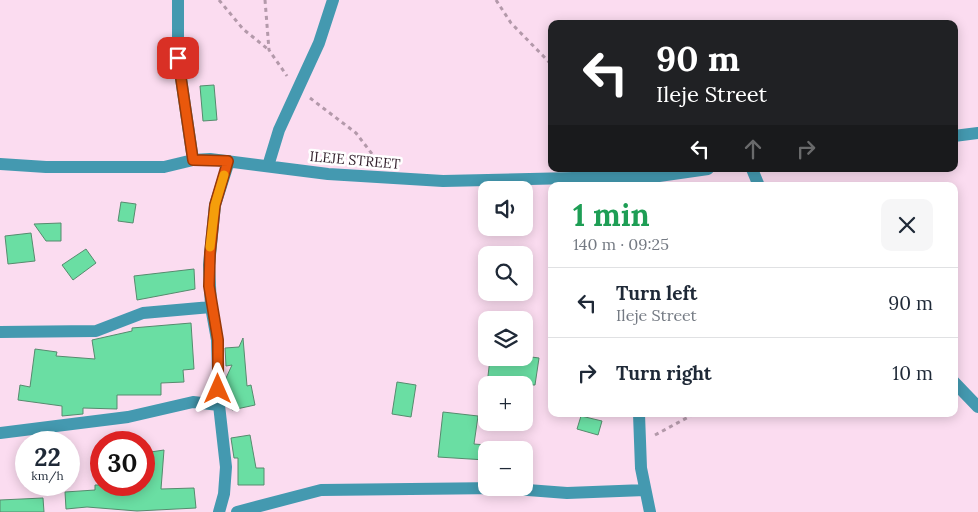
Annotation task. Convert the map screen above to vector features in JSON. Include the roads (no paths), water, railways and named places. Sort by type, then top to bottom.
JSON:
[{"type":"street","points":[[178,0],[178,58],[193,160]]},
{"type":"street","points":[[268,166],[279,130],[319,43],[333,0]]},
{"type":"street","points":[[958,136],[978,133]]},
{"type":"street","name":"ILEJE STREET","points":[[0,164],[46,167],[164,167],[193,160],[228,161],[328,174],[443,181],[658,181],[696,172]]},
{"type":"street","points":[[219,512],[224,494],[226,473],[219,405],[218,340],[212,307],[209,265],[213,219],[218,192],[228,161]]},
{"type":"street","points":[[0,332],[96,331],[143,313],[212,307]]},
{"type":"street","points":[[958,386],[978,407]]},
{"type":"street","points":[[0,433],[138,415],[193,402],[219,405]]},
{"type":"street","points":[[639,417],[639,444],[650,512]]},
{"type":"street","points":[[237,512],[320,490],[500,488],[567,493],[645,490]]}]
